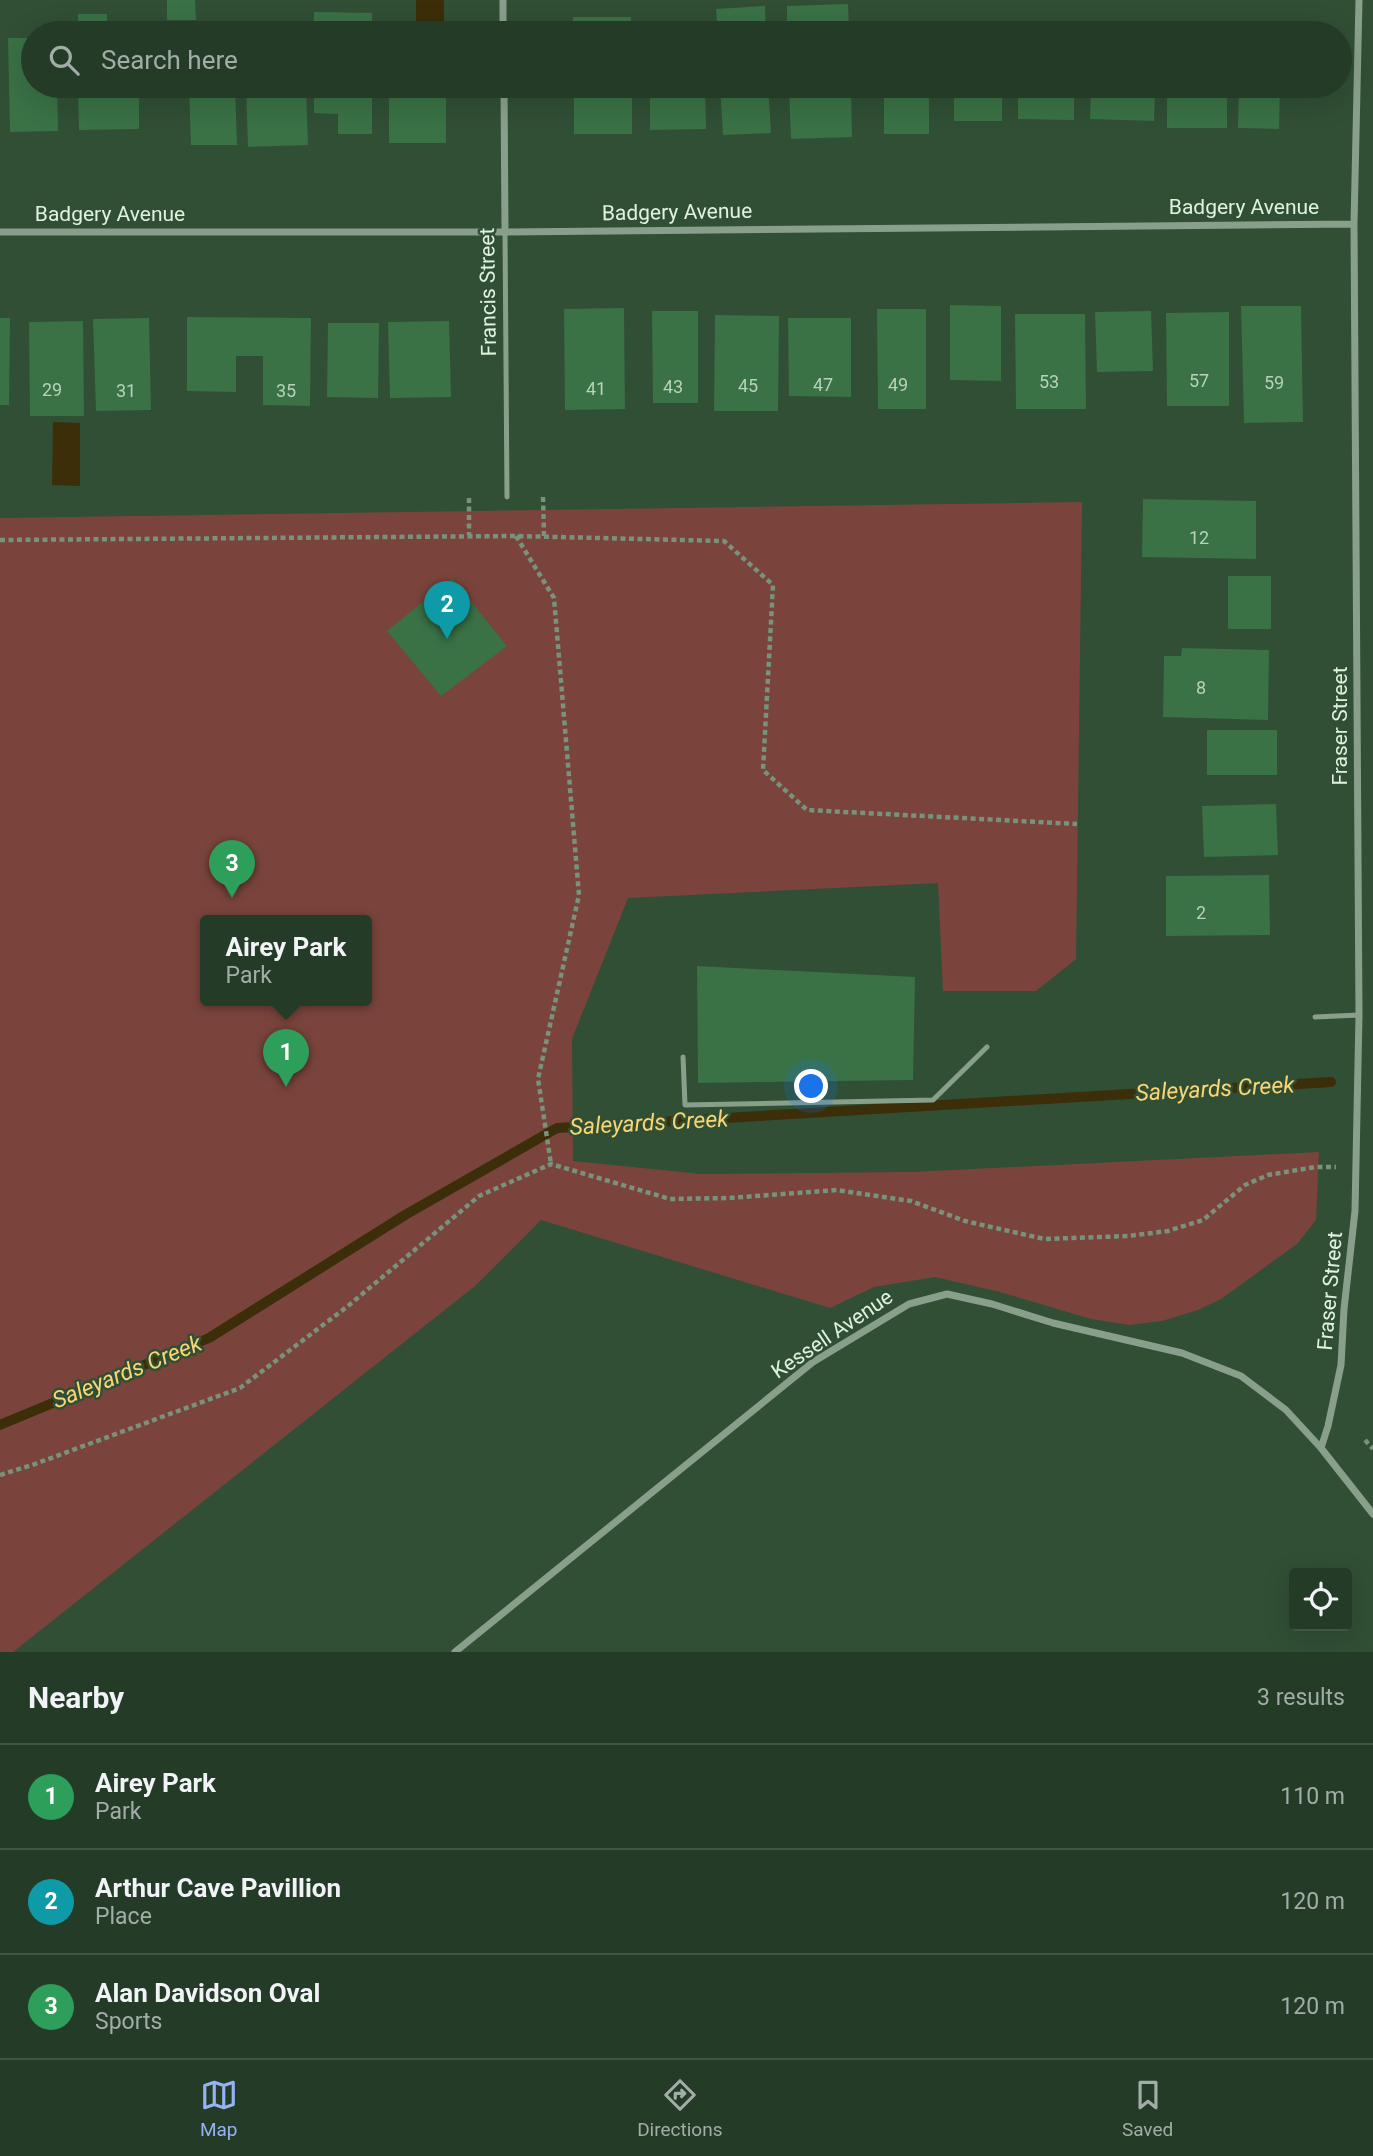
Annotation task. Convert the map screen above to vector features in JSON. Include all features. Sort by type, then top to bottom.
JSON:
[{"type":"street","points":[[503,0],[503,21]]},
{"type":"street","name":"Fraser Street","points":[[1321,1448],[1341,1364],[1355,1211],[1359,1016],[1354,224],[1359,0]]},
{"type":"street","name":"Francis Street","points":[[504,98],[505,232]]},
{"type":"street","name":"Badgery Avenue","points":[[0,232],[505,232],[1354,224]]},
{"type":"street","name":"Kessell Avenue","points":[[455,1652],[813,1362],[909,1304],[947,1294],[992,1304],[1053,1323],[1182,1353],[1241,1376],[1286,1410],[1321,1448],[1373,1514]]},
{"type":"lane","name":"Francis Street","points":[[505,232],[507,498]]},
{"type":"lane","points":[[1315,1017],[1359,1016]]},
{"type":"lane","points":[[683,1057],[685,1105],[933,1100],[987,1047]]},
{"type":"path","points":[[543,497],[544,536]]},
{"type":"path","points":[[469,498],[469,536]]},
{"type":"path","points":[[516,536],[554,598],[579,895],[538,1079],[551,1164]]},
{"type":"path","points":[[0,540],[544,536],[724,541],[773,585],[763,770],[807,810],[1077,824]]},
{"type":"path","points":[[0,1475],[240,1388],[348,1306],[479,1196],[551,1164],[670,1199],[729,1198],[837,1190],[911,1201],[965,1221],[1044,1239],[1128,1236],[1168,1231],[1203,1220],[1245,1185],[1268,1174],[1315,1167]]},
{"type":"path","points":[[1365,1440],[1373,1449]]},
{"type":"shaded area","points":[[416,0],[444,0],[444,21],[416,21]]},
{"type":"shaded area","points":[[53,422],[80,423],[80,486],[52,485]]},
{"type":"shaded area","points":[[1082,502],[1076,959],[1036,991],[943,991],[938,883],[628,898],[572,1039],[573,1161],[701,1174],[912,1172],[1319,1152],[1316,1220],[1297,1244],[1221,1299],[1198,1310],[1162,1321],[1129,1325],[1091,1319],[1000,1292],[935,1277],[874,1287],[830,1308],[541,1220],[475,1286],[13,1652],[0,1652],[0,518]]},
{"type":"building","points":[[167,0],[195,0],[196,20],[167,20]]},
{"type":"building","points":[[848,4],[849,21],[787,21],[787,6]]},
{"type":"building","points":[[765,6],[766,21],[717,21],[716,9]]},
{"type":"building","points":[[314,12],[372,13],[372,21],[314,21]]},
{"type":"building","points":[[78,14],[107,14],[107,21],[78,21]]},
{"type":"building","points":[[573,17],[631,17],[631,21],[573,21]]},
{"type":"building","points":[[8,38],[21,38],[21,98],[57,98],[58,131],[10,132]]},
{"type":"building","points":[[78,98],[139,98],[139,129],[79,130]]},
{"type":"building","points":[[189,98],[235,98],[237,145],[191,145]]},
{"type":"building","points":[[246,98],[306,98],[308,145],[248,147]]},
{"type":"building","points":[[314,98],[372,98],[372,134],[338,134],[338,114],[314,113]]},
{"type":"building","points":[[389,98],[446,98],[446,143],[389,143]]},
{"type":"building","points":[[574,98],[632,98],[632,134],[574,134]]},
{"type":"building","points":[[650,98],[705,98],[706,129],[650,130]]},
{"type":"building","points":[[721,98],[769,98],[771,133],[723,135]]},
{"type":"building","points":[[789,98],[851,98],[852,137],[791,139]]},
{"type":"building","points":[[884,98],[929,98],[929,134],[884,134]]},
{"type":"building","points":[[954,98],[1002,98],[1002,121],[954,121]]},
{"type":"building","points":[[1018,98],[1074,98],[1074,120],[1018,119]]},
{"type":"building","points":[[1091,98],[1155,98],[1154,121],[1090,119]]},
{"type":"building","points":[[1167,98],[1227,98],[1227,128],[1167,128]]},
{"type":"building","points":[[1239,98],[1280,98],[1279,129],[1238,128]]},
{"type":"building","points":[[950,305],[1001,306],[1001,381],[950,380]]},
{"type":"building","points":[[1241,306],[1301,306],[1303,422],[1244,423]]},
{"type":"building","points":[[624,308],[625,409],[565,410],[564,309]]},
{"type":"building","points":[[877,309],[926,309],[926,409],[878,409]]},
{"type":"building","points":[[652,311],[698,311],[698,403],[653,403]]},
{"type":"building","points":[[1151,311],[1153,371],[1097,372],[1095,312]]},
{"type":"building","points":[[1229,312],[1229,406],[1167,406],[1166,313]]},
{"type":"building","points":[[1015,314],[1085,314],[1086,409],[1016,409]]},
{"type":"building","points":[[715,315],[779,316],[778,411],[714,411]]},
{"type":"building","points":[[187,317],[311,318],[310,406],[263,405],[263,356],[236,356],[236,392],[187,391]]},
{"type":"building","points":[[0,318],[10,318],[9,405],[0,405]]},
{"type":"building","points":[[149,318],[151,410],[96,411],[93,319]]},
{"type":"building","points":[[788,318],[851,318],[851,397],[789,396]]},
{"type":"building","points":[[83,321],[84,416],[30,416],[29,322]]},
{"type":"building","points":[[449,321],[451,397],[390,398],[388,322]]},
{"type":"building","points":[[328,323],[379,323],[378,398],[327,397]]},
{"type":"building","points":[[1143,499],[1256,501],[1256,559],[1142,557]]},
{"type":"building","points":[[1228,576],[1271,576],[1271,629],[1228,629]]},
{"type":"building","points":[[452,578],[507,646],[441,696],[387,631]]},
{"type":"building","points":[[1182,648],[1269,650],[1268,720],[1163,717],[1164,656],[1181,656]]},
{"type":"building","points":[[1207,730],[1277,730],[1277,775],[1207,775]]},
{"type":"building","points":[[1276,804],[1278,855],[1204,857],[1202,806]]},
{"type":"building","points":[[1269,875],[1270,935],[1166,936],[1166,876]]},
{"type":"building","points":[[697,966],[915,977],[913,1080],[698,1083]]},
{"type":"waterway","name":"Saleyards Creek","points":[[0,1425],[209,1338],[405,1215],[557,1128],[1331,1082]]},
{"type":"place","name":"Arthur Cave Pavillion","points":[[447,639]]},
{"type":"place","name":"Alan Davidson Oval","points":[[232,898]]},
{"type":"place","name":"Airey Park","points":[[286,1087]]}]
